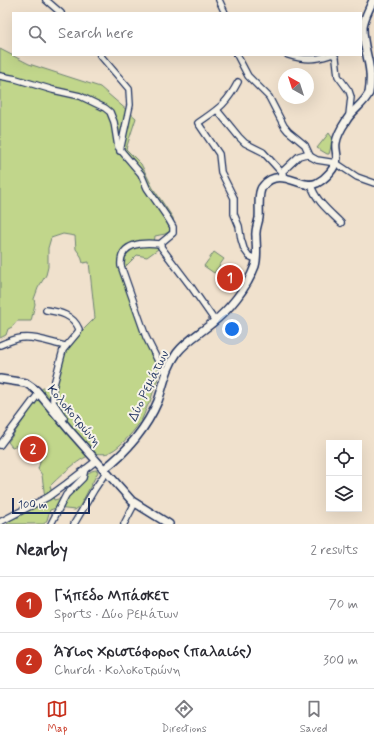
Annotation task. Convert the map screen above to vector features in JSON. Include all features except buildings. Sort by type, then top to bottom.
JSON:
[{"type":"street","points":[[46,0],[60,12]]},
{"type":"street","points":[[219,0],[225,12]]},
{"type":"street","points":[[217,110],[243,142],[263,152],[284,175],[311,185],[320,181],[332,170],[336,163],[337,139],[349,115],[367,96],[374,75],[362,29],[373,0]]},
{"type":"street","points":[[101,56],[129,89],[130,105],[120,150]]},
{"type":"street","points":[[238,56],[248,76],[269,97],[286,128],[305,145],[310,156]]},
{"type":"street","points":[[291,56],[310,60],[326,56]]},
{"type":"street","points":[[335,56],[338,76],[349,91],[351,97],[349,115]]},
{"type":"street","points":[[0,76],[16,78],[53,90],[80,96],[110,112],[114,122],[118,147],[137,168],[147,188],[172,226],[172,234],[160,244],[143,243],[132,246],[123,255],[121,261],[121,266],[146,337],[159,363],[166,372]]},
{"type":"street","points":[[238,82],[227,100],[217,110],[198,123],[219,154],[221,172],[234,198],[234,214],[239,226],[244,249],[249,256],[256,259]]},
{"type":"street","points":[[284,175],[298,156],[304,154],[317,160],[336,163],[357,177],[374,183]]},
{"type":"street","name":"Δύο Ρεμάτων","points":[[105,471],[127,449],[140,432],[157,402],[170,363],[189,341],[215,321],[245,286],[252,272],[256,259],[257,250],[255,235],[259,220],[260,191],[269,181],[284,175]]},
{"type":"street","points":[[311,185],[319,202],[341,224]]},
{"type":"street","points":[[160,244],[215,321]]},
{"type":"street","points":[[46,310],[65,314],[78,327],[78,332],[65,346],[59,363],[52,398],[57,410],[74,431],[76,439]]},
{"type":"street","points":[[0,345],[26,338],[38,339],[65,346]]},
{"type":"street","name":"Κολοκοτρώνη","points":[[0,379],[26,383],[39,392],[76,439],[135,503],[169,524]]},
{"type":"street","points":[[0,444],[39,392]]},
{"type":"street","points":[[0,522],[48,496],[96,461]]},
{"type":"street","points":[[51,524],[66,495],[83,478],[85,469]]},
{"type":"street","points":[[74,524],[105,471]]},
{"type":"street","points":[[124,524],[135,503]]},
{"type":"green space","points":[[0,49],[29,64],[100,87],[136,118],[126,149],[141,164],[153,188],[173,218],[174,225],[170,231],[165,234],[155,236],[154,244],[158,249],[147,257],[137,255],[121,271],[142,335],[155,362],[161,368],[150,402],[142,419],[119,446],[108,453],[90,455],[84,458],[71,467],[50,486],[54,500],[59,499],[78,484],[86,480],[87,475],[91,471],[97,470],[98,472],[80,506],[75,510],[56,508],[50,510],[44,524],[7,524],[12,518],[19,517],[29,507],[45,498],[42,475],[38,469],[41,459],[45,456],[44,448],[41,444],[33,440],[12,447],[8,442],[27,415],[40,390],[43,388],[51,388],[58,380],[64,355],[67,349],[75,338],[95,318],[89,262],[83,263],[81,256],[76,249],[75,236],[63,234],[51,238],[48,248],[48,267],[46,275],[38,288],[34,299],[35,304],[31,321],[17,321],[8,329],[6,335],[0,338]]},
{"type":"green space","points":[[329,133],[333,139],[329,154],[327,154],[317,148]]},
{"type":"green space","points":[[214,252],[224,259],[214,273],[204,266]]},
{"type":"green space","points":[[230,267],[240,275],[230,288],[219,280]]},
{"type":"place","name":"Γήπεδο Μπάσκετ","points":[[230,278]]},
{"type":"place","name":"Άγιος Χριστόφορος (παλαιός)","points":[[33,449]]}]
